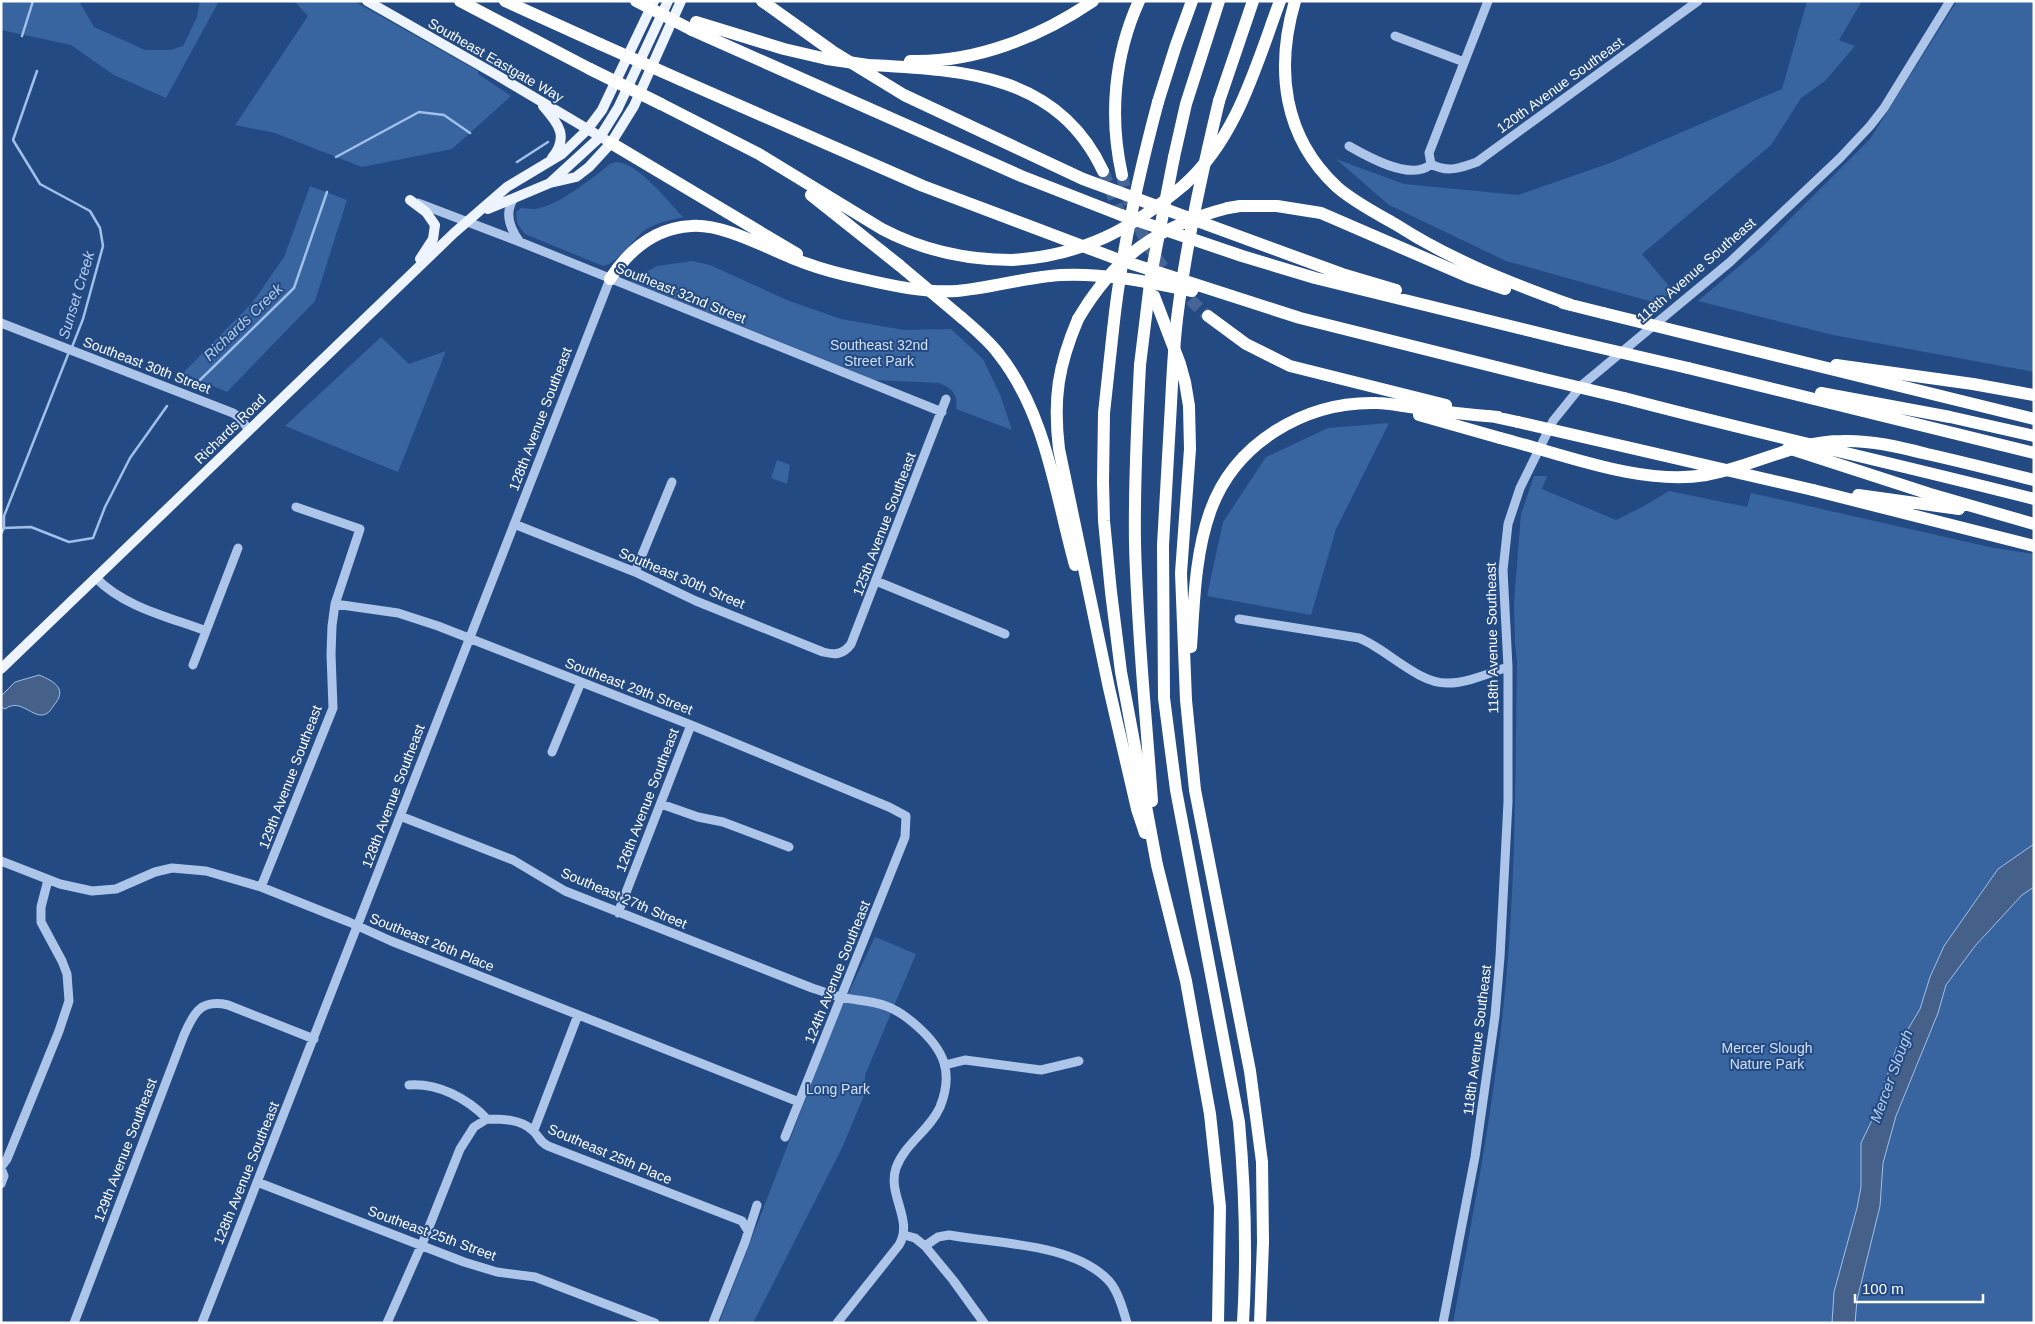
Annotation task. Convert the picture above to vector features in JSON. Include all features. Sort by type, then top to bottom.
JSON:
[{"type":"highway","points":[[460,1],[759,154],[902,240],[926,248],[962,256],[1012,260],[1051,257],[1111,235],[1151,212],[1184,184],[1212,153],[1240,106],[1280,1]]},
{"type":"highway","points":[[505,1],[923,186],[1117,259],[1249,302],[1338,328],[1749,431],[1831,449],[2034,499]]},
{"type":"highway","points":[[636,1],[694,26],[827,59],[975,75],[998,81],[1022,90],[1044,102],[1073,127],[1088,144],[1103,171]]},
{"type":"highway","points":[[642,1],[1021,176],[1121,215],[1242,256],[1316,278],[1511,327],[1688,368],[2034,453]]},
{"type":"highway","points":[[762,1],[832,51],[904,96],[1076,176],[1342,274],[1511,327]]},
{"type":"highway","points":[[868,63],[933,60],[1002,47],[1047,29],[1093,1]]},
{"type":"highway","points":[[1122,175],[1114,132],[1116,80],[1127,31],[1139,1]]},
{"type":"highway","points":[[1192,1],[1158,102],[1144,154],[1118,284],[1104,413],[1104,521],[1115,633],[1157,865],[1186,981],[1211,1123],[1220,1207],[1218,1323]]},
{"type":"highway","points":[[1157,865],[1140,644],[1135,542],[1136,430],[1140,365],[1151,275],[1174,157],[1186,104],[1219,1]]},
{"type":"highway","points":[[1243,1323],[1245,1226],[1239,1122],[1176,790],[1164,698],[1163,545],[1174,354],[1184,272],[1202,175],[1220,101],[1253,1]]},
{"type":"highway","points":[[1295,1],[1285,40],[1284,61],[1287,94],[1293,118],[1304,143],[1330,179],[1356,201],[1448,256],[1503,280],[1570,305]]},
{"type":"highway","points":[[722,134],[810,193],[962,318],[997,352],[1026,397],[1039,428],[1109,688]]},
{"type":"highway","points":[[606,140],[796,254],[841,273]]},
{"type":"highway","points":[[1170,916],[1137,809],[1109,688],[1063,473],[1055,413],[1064,356],[1078,319],[1091,298],[1114,270],[1152,237],[1182,222],[1228,208],[1277,206],[1321,213],[1469,277],[1496,286],[2034,419]]},
{"type":"highway","points":[[610,279],[618,266],[643,242],[674,228],[708,226],[733,234],[806,264],[873,281],[940,292],[959,291],[1058,275],[1090,274],[1124,278],[1249,302]]},
{"type":"highway","points":[[1154,296],[1186,382],[1189,406],[1190,449],[1181,573],[1186,700],[1194,790],[1250,1071],[1262,1162],[1264,1242],[1260,1323]]},
{"type":"highway","points":[[1208,316],[1246,344],[1290,366],[1498,418],[1813,490],[2034,546]]},
{"type":"highway","points":[[1765,354],[1973,384],[2034,395]]},
{"type":"highway","points":[[1688,368],[1942,415],[2034,436]]},
{"type":"highway","points":[[1186,700],[1200,555],[1210,511],[1221,488],[1245,456],[1266,436],[1302,417],[1347,404],[1378,403],[1498,418]]},
{"type":"highway","points":[[1347,404],[1413,414],[1608,467],[1664,477],[1689,476],[1723,471],[1817,442],[1862,441],[1901,448],[2034,480]]},
{"type":"highway","points":[[1749,431],[1791,449],[2034,524]]},
{"type":"highway","points":[[1813,490],[1905,501],[2011,518]]},
{"type":"main road","name":"Southeast Eastgate Way","points":[[367,1],[606,140]]},
{"type":"main road","name":"Richards Road","points":[[1,669],[466,222],[507,187],[562,154],[587,130],[602,110],[654,1]]},
{"type":"main road","points":[[606,140],[618,108],[668,1]]},
{"type":"main road","points":[[606,140],[634,106],[681,1]]},
{"type":"main road","points":[[536,98],[557,123],[561,136],[560,147],[546,163]]},
{"type":"main road","name":"Richards Road","points":[[550,183],[606,140]]},
{"type":"main road","name":"Richards Road","points":[[480,212],[550,183],[576,177],[589,167],[606,140]]},
{"type":"main road","points":[[407,278],[433,239],[435,225],[430,216],[410,200]]},
{"type":"street","points":[[1349,146],[1406,172],[1422,170],[1431,164],[1429,153],[1488,1]]},
{"type":"street","name":"120th Avenue Southeast","points":[[1431,164],[1450,170],[1478,162],[1698,1]]},
{"type":"street","name":"118th Avenue Southeast","points":[[1443,1323],[1476,1157],[1496,1006],[1505,893],[1508,802],[1508,667],[1503,570],[1508,524],[1527,470],[1553,420],[1582,385],[1730,262],[1857,140],[1884,108],[1950,1]]},
{"type":"street","points":[[1394,36],[1464,62]]},
{"type":"street","points":[[514,198],[508,212],[512,231],[520,242]]},
{"type":"street","name":"Southeast 32nd Street","points":[[410,200],[520,242],[942,412]]},
{"type":"street","name":"128th Avenue Southeast","points":[[202,1323],[610,279]]},
{"type":"street","name":"Southeast 30th Street","points":[[1,323],[234,414],[239,417],[249,430]]},
{"type":"street","name":"125th Avenue Southeast","points":[[840,654],[851,644],[946,399]]},
{"type":"street","points":[[635,572],[672,482]]},
{"type":"street","name":"129th Avenue Southeast","points":[[261,887],[333,708],[331,654],[335,604],[360,529],[296,507]]},
{"type":"street","name":"Southeast 30th Street","points":[[514,524],[635,572],[696,601],[822,652],[840,654]]},
{"type":"street","points":[[193,665],[238,548]]},
{"type":"street","points":[[96,578],[106,588],[126,600],[206,631]]},
{"type":"street","points":[[876,581],[1005,634]]},
{"type":"street","name":"Southeast 29th Street","points":[[335,604],[399,613],[470,638],[691,725],[889,807],[906,816]]},
{"type":"street","points":[[1239,619],[1359,638],[1372,643],[1417,673],[1436,682],[1457,682],[1508,667]]},
{"type":"street","points":[[552,752],[581,682]]},
{"type":"street","name":"126th Avenue Southeast","points":[[618,913],[691,725]]},
{"type":"street","points":[[661,804],[698,817],[723,822],[789,847]]},
{"type":"street","name":"Southeast 27th Street","points":[[400,816],[513,860],[559,888],[618,913],[812,988],[841,997],[877,1003],[899,1012],[934,1042],[941,1052],[945,1065]]},
{"type":"street","name":"124th Avenue Southeast","points":[[785,1137],[905,837],[906,816]]},
{"type":"street","name":"Southeast 26th Place","points":[[1,861],[48,880],[78,889],[103,891],[116,889],[155,872],[172,868],[190,868],[233,878],[261,887],[799,1102]]},
{"type":"street","points":[[1,1184],[4,1176],[1,1167],[11,1150],[69,1002],[67,974],[41,922],[41,907],[48,880]]},
{"type":"street","name":"129th Avenue Southeast","points":[[74,1323],[189,1024],[203,1006],[219,1003],[314,1039]]},
{"type":"street","points":[[534,1130],[578,1015]]},
{"type":"street","points":[[837,1323],[899,1245],[904,1235],[904,1222],[899,1207],[894,1177],[905,1150],[927,1126],[939,1108],[946,1086],[945,1065],[965,1060],[1041,1070],[1080,1061]]},
{"type":"street","points":[[388,1323],[466,1137],[474,1127],[487,1119],[475,1106],[465,1100],[430,1085],[409,1085]]},
{"type":"street","name":"Southeast 25th Place","points":[[487,1119],[511,1120],[534,1130],[538,1140],[548,1146],[742,1221],[748,1231]]},
{"type":"street","name":"Southeast 25th Street","points":[[257,1182],[464,1262],[497,1272],[535,1277],[655,1323]]},
{"type":"street","points":[[713,1323],[757,1205]]},
{"type":"street","points":[[904,1235],[915,1238],[925,1246],[953,1280],[984,1323]]},
{"type":"street","points":[[925,1246],[938,1237],[949,1235],[1043,1249],[1076,1258],[1110,1282],[1118,1296],[1127,1323]]},
{"type":"green space","points":[[1,1],[79,1],[94,27],[145,50],[171,50],[183,46],[197,17],[200,1],[219,1],[166,98],[114,75],[71,45],[1,30]]},
{"type":"green space","points":[[294,1],[354,1],[478,71],[478,74],[511,96],[452,149],[362,167],[275,133],[235,125],[308,16]]},
{"type":"green space","points":[[1807,1],[1862,1],[1839,40],[1855,46],[1825,81],[1801,98],[1771,145],[1642,254],[1674,292],[1653,302],[1506,261],[1389,205],[1336,159],[1404,184],[1518,195],[1610,163],[1782,89]]},
{"type":"green space","points":[[1957,1],[2034,1],[2034,372],[1833,335],[1698,301],[1762,247],[1870,139]]},
{"type":"green space","points":[[616,162],[625,164],[643,176],[683,217],[645,230],[620,256],[603,266],[525,234],[517,223],[516,212],[521,208],[541,208],[562,199],[610,164]]},
{"type":"green space","points":[[310,186],[347,200],[315,301],[227,392],[183,373],[252,303],[284,257]]},
{"type":"green space","name":"Southeast 32nd Street Park","points":[[692,261],[710,265],[787,300],[841,319],[904,330],[951,329],[983,359],[1001,397],[1012,430],[956,409],[956,399],[953,392],[939,383],[875,380],[630,281],[657,266]]},
{"type":"green space","points":[[381,337],[409,364],[446,351],[398,472],[285,426]]},
{"type":"green space","points":[[1389,423],[1336,529],[1311,615],[1207,596],[1223,522],[1266,457],[1328,428]]},
{"type":"green space","points":[[777,460],[790,465],[787,484],[771,478]]},
{"type":"green space","name":"Mercer Slough Nature Park","points":[[1534,476],[1547,476],[1542,489],[1616,520],[1669,491],[1747,507],[1751,493],[1994,548],[2034,554],[2034,1323],[1453,1323],[1486,1139],[1497,1065],[1506,982],[1510,936],[1515,799],[1517,661],[1514,602],[1521,514]]},
{"type":"green space","name":"Long Park","points":[[875,937],[916,954],[865,1075],[865,1093],[842,1148],[753,1323],[719,1323],[838,1015]]},
{"type":"water","points":[[39,675],[54,683],[59,690],[58,699],[49,712],[41,715],[22,707],[11,706],[5,709],[1,707],[1,696],[15,682]]},
{"type":"water","name":"Mercer Slough","points":[[2034,844],[2034,887],[2022,895],[1975,946],[1946,985],[1938,1013],[1896,1116],[1883,1163],[1880,1206],[1857,1300],[1855,1323],[1832,1323],[1834,1292],[1861,1187],[1861,1143],[1874,1116],[1896,1049],[1920,1009],[1930,977],[1944,946],[1998,869]]},
{"type":"waterway","name":"Sunset Creek","points":[[22,36],[33,1]]},
{"type":"waterway","name":"Sunset Creek","points":[[37,71],[13,140],[40,184],[90,211],[100,228],[103,246],[83,319],[72,347]]},
{"type":"waterway","name":"Richards Creek","points":[[336,157],[419,112],[444,115],[470,133]]},
{"type":"waterway","name":"Richards Creek","points":[[517,162],[548,142]]},
{"type":"waterway","name":"Richards Creek","points":[[200,380],[294,288],[327,192]]},
{"type":"waterway","name":"Sunset Creek","points":[[4,528],[4,516],[69,352]]},
{"type":"waterway","name":"Richards Creek","points":[[1,534],[4,528],[31,527],[69,542],[93,538],[105,507],[130,458],[167,406]]},
{"type":"tunnel","points":[[1103,171],[1123,222]]},
{"type":"tunnel","points":[[1122,175],[1134,215],[1153,253],[1178,286],[1208,316]]}]
